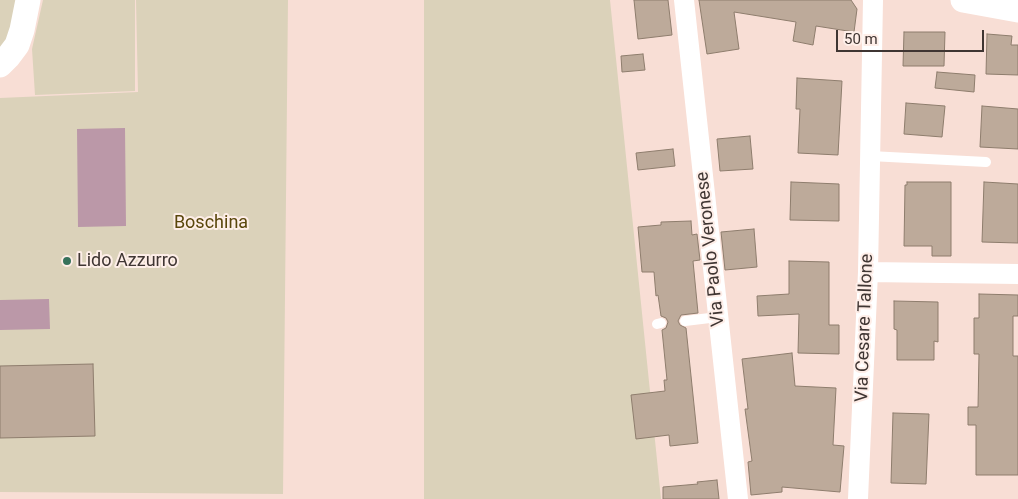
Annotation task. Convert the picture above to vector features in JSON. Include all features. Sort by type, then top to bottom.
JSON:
[{"type":"street","points":[[0,65],[8,58],[17,45],[28,0]]},
{"type":"street","name":"Via Paolo Veronese","points":[[684,0],[738,499]]},
{"type":"street","name":"Via Cesare Tallone","points":[[858,499],[868,272],[874,0]]},
{"type":"street","points":[[963,0],[1018,10]]},
{"type":"street","points":[[868,272],[1018,274]]},
{"type":"lane","points":[[870,156],[986,162]]},
{"type":"lane","points":[[685,321],[718,317]]},
{"type":"green space","points":[[0,0],[20,0],[14,28],[0,52]]},
{"type":"green space","points":[[43,0],[135,0],[135,91],[35,95],[32,49]]},
{"type":"green space","name":"Boschina","points":[[136,0],[288,0],[283,494],[0,492],[0,98],[138,92]]},
{"type":"green space","points":[[424,0],[610,0],[661,499],[424,499]]},
{"type":"shaded area","points":[[125,128],[126,226],[78,227],[77,129]]},
{"type":"shaded area","points":[[49,299],[50,329],[0,330],[0,300]]},
{"type":"building","points":[[634,0],[668,0],[672,35],[638,39]]},
{"type":"building","points":[[699,0],[851,0],[857,9],[854,32],[816,26],[813,45],[793,41],[796,22],[734,12],[739,49],[707,54]]},
{"type":"building","points":[[904,32],[945,32],[944,66],[903,66]]},
{"type":"building","points":[[987,34],[1012,36],[1011,45],[1018,45],[1018,75],[986,74]]},
{"type":"building","points":[[643,54],[645,70],[622,72],[621,56]]},
{"type":"building","points":[[937,72],[975,75],[974,92],[935,88]]},
{"type":"building","points":[[797,78],[842,81],[838,155],[798,153],[800,109],[796,109]]},
{"type":"building","points":[[906,103],[945,106],[942,137],[904,134]]},
{"type":"building","points":[[982,106],[1018,109],[1018,149],[980,147]]},
{"type":"building","points":[[750,136],[753,169],[720,171],[717,139]]},
{"type":"building","points":[[673,149],[675,166],[638,170],[636,153]]},
{"type":"building","points":[[791,182],[839,184],[839,221],[790,220]]},
{"type":"building","points":[[907,182],[951,182],[951,256],[932,256],[932,246],[904,246],[905,185],[907,185]]},
{"type":"building","points":[[984,182],[1018,184],[1018,243],[982,242]]},
{"type":"building","points":[[691,221],[692,235],[697,234],[700,260],[693,261],[698,313],[681,315],[678,321],[680,325],[686,328],[698,443],[670,446],[669,435],[636,439],[631,395],[665,391],[664,380],[667,380],[662,330],[666,328],[668,322],[666,318],[661,316],[658,295],[656,296],[654,272],[642,272],[638,227],[661,225],[661,222]]},
{"type":"building","points":[[754,229],[757,267],[725,270],[721,232]]},
{"type":"building","points":[[789,261],[829,262],[829,325],[839,325],[839,354],[798,353],[799,314],[758,316],[757,296],[789,294]]},
{"type":"building","points":[[979,294],[1018,295],[1018,316],[1013,316],[1013,356],[1018,356],[1018,475],[976,475],[976,425],[968,425],[968,407],[978,407],[979,354],[974,354],[974,318],[979,318]]},
{"type":"building","points":[[894,301],[938,302],[938,342],[934,341],[934,360],[897,360],[897,330],[894,329]]},
{"type":"building","points":[[792,353],[795,386],[836,388],[833,445],[844,446],[840,492],[782,487],[782,492],[751,495],[748,462],[752,461],[745,409],[748,409],[742,359]]},
{"type":"building","points":[[93,364],[95,436],[0,438],[0,366]]},
{"type":"building","points":[[893,413],[929,414],[926,484],[891,483]]},
{"type":"building","points":[[717,480],[719,499],[663,499],[663,487],[698,484],[697,482]]},
{"type":"place","name":"Lido Azzurro","points":[[67,261]]}]
